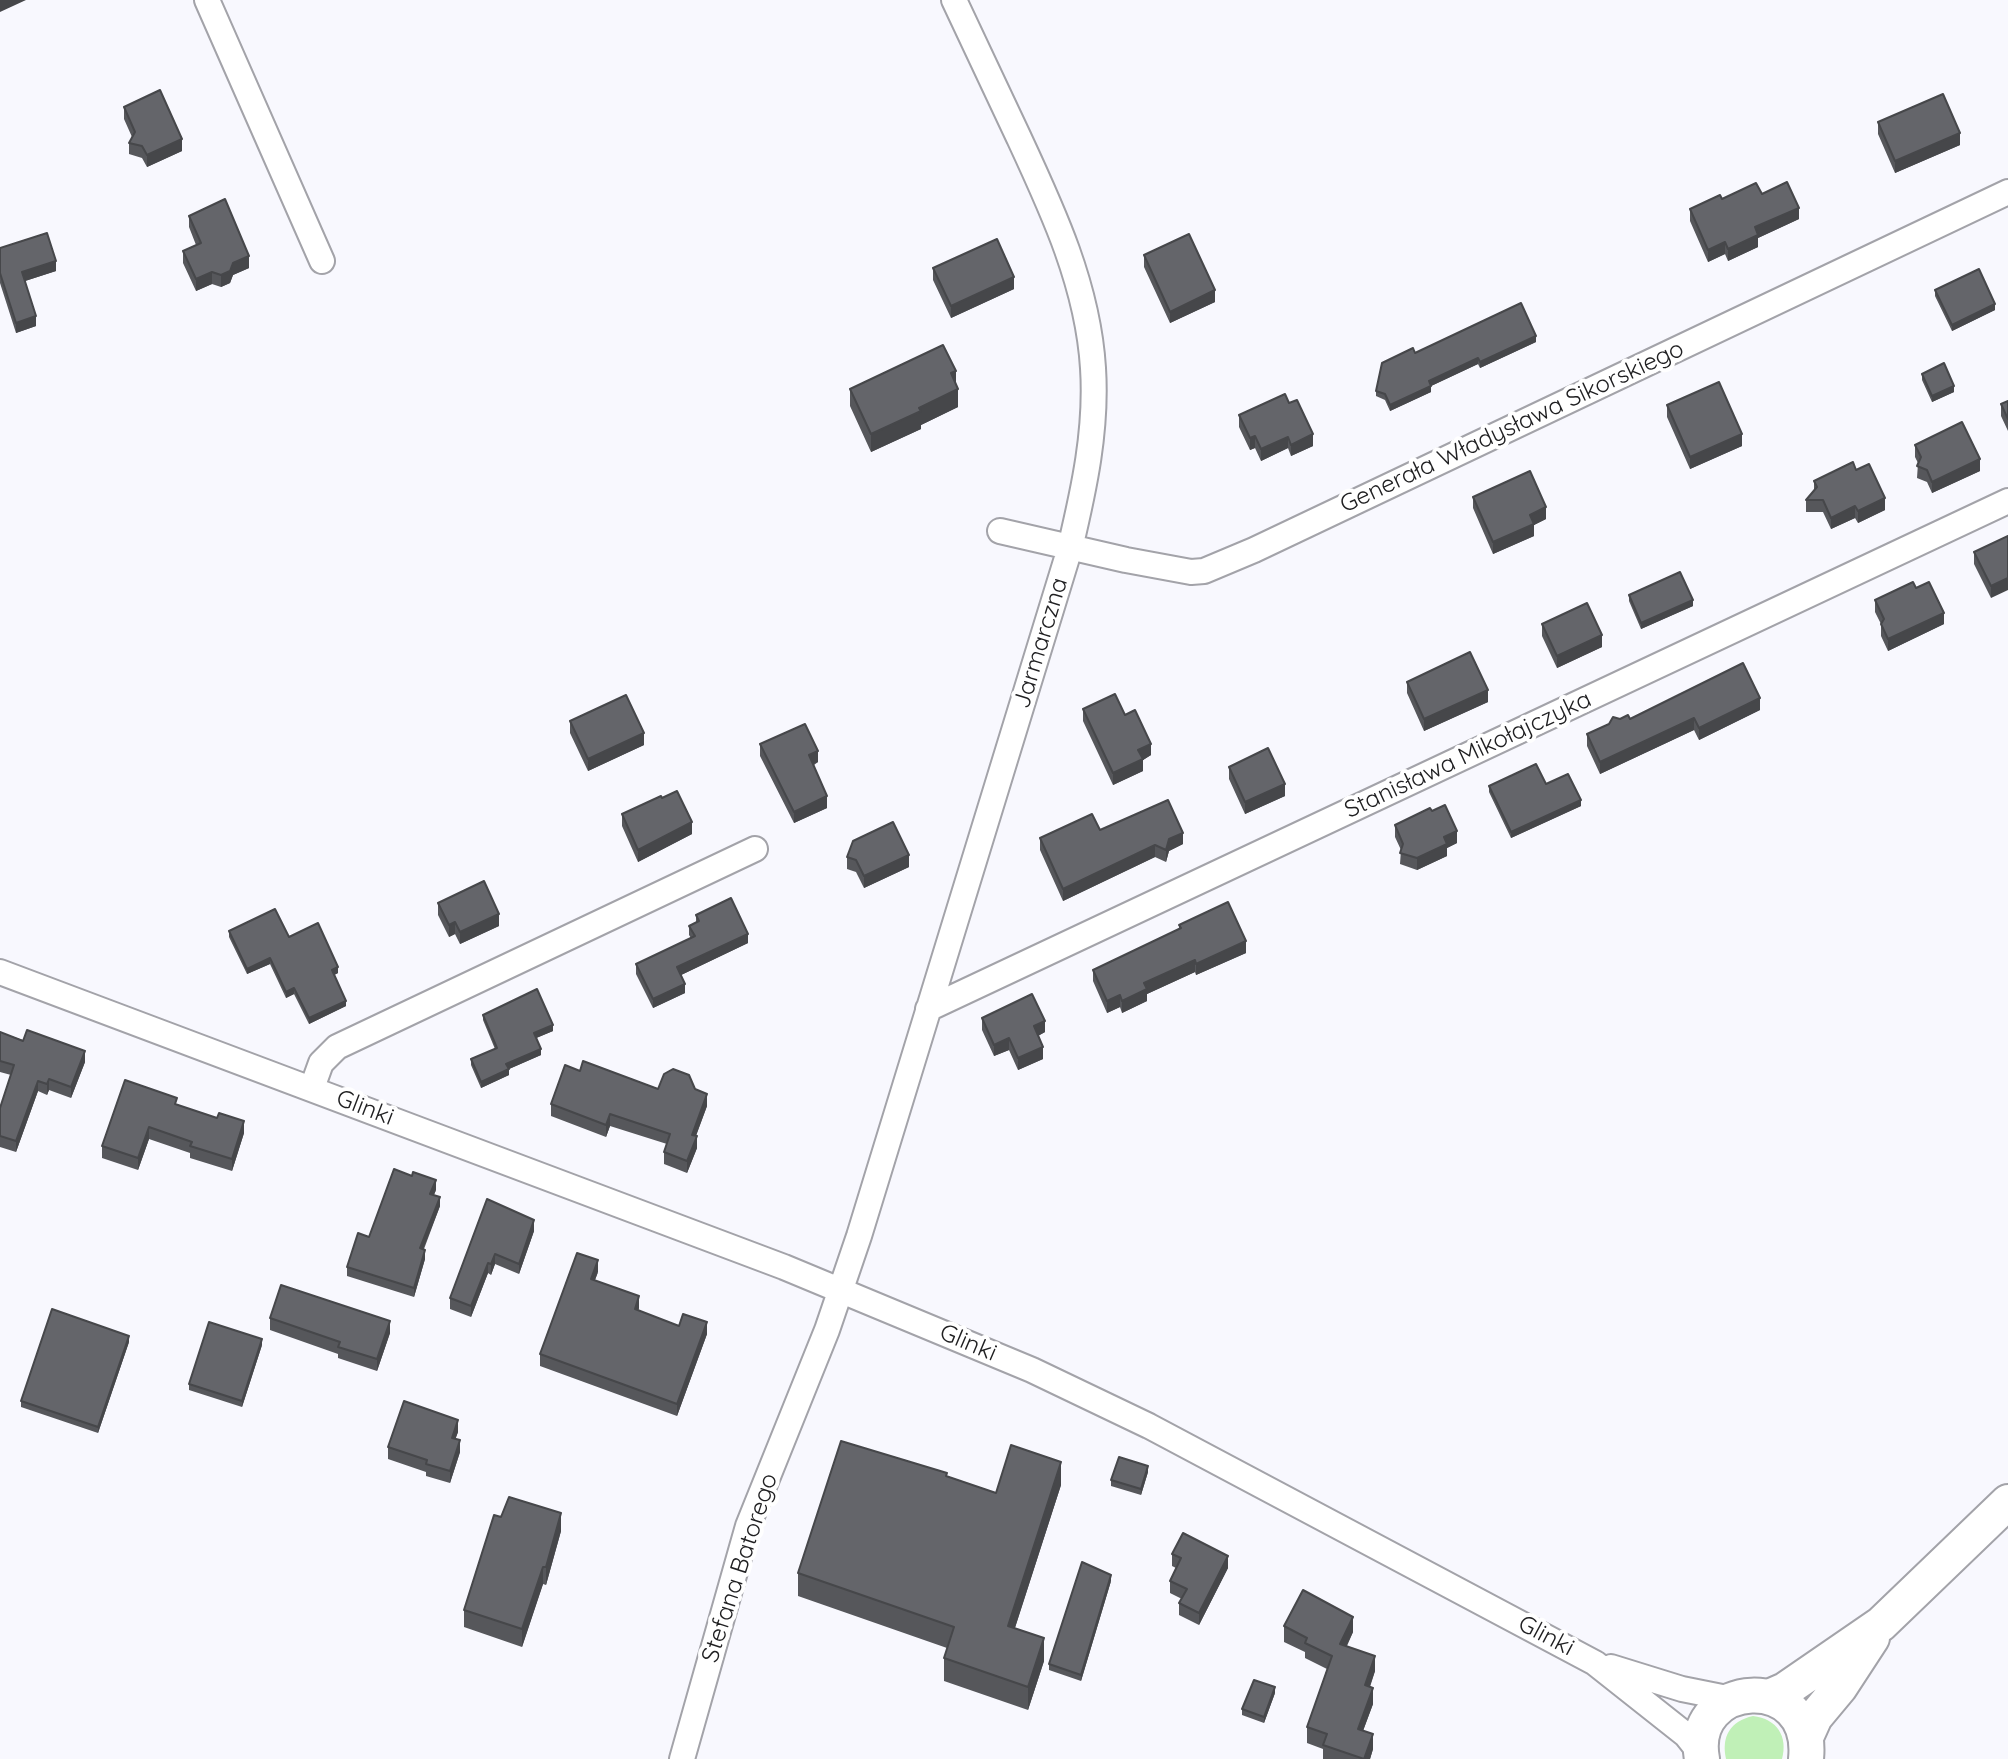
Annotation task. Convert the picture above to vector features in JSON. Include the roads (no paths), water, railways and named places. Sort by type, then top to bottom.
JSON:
[{"type":"main road","points":[[1769,1697],[1785,1690],[1881,1624],[2008,1502]]},
{"type":"main road","points":[[1809,1749],[1815,1717],[1840,1687],[1881,1624]]},
{"type":"main road","points":[[1701,1757],[1707,1722],[1718,1708],[1744,1695],[1769,1697],[1793,1711],[1809,1749]]},
{"type":"street","points":[[207,0],[322,261]]},
{"type":"street","name":"Jarmarczna","points":[[842,1290],[1070,548],[1088,471],[1093,367],[1078,283],[1062,234],[954,0]]},
{"type":"street","name":"Generała Władysława Sikorskiego","points":[[1000,531],[1178,570],[1204,571],[2008,192]]},
{"type":"street","name":"Stanisława Mikołajczyka","points":[[928,1009],[2008,501]]},
{"type":"street","name":"Glinki","points":[[312,1088],[321,1063],[337,1047],[755,849]]},
{"type":"street","name":"Glinki","points":[[0,972],[842,1290],[1032,1370],[1149,1426],[1595,1663],[1686,1735],[1701,1757]]},
{"type":"street","name":"Stefana Batorego","points":[[682,1759],[748,1526],[842,1290]]},
{"type":"street","name":"Glinki","points":[[1595,1663],[1682,1689],[1732,1699]]}]
